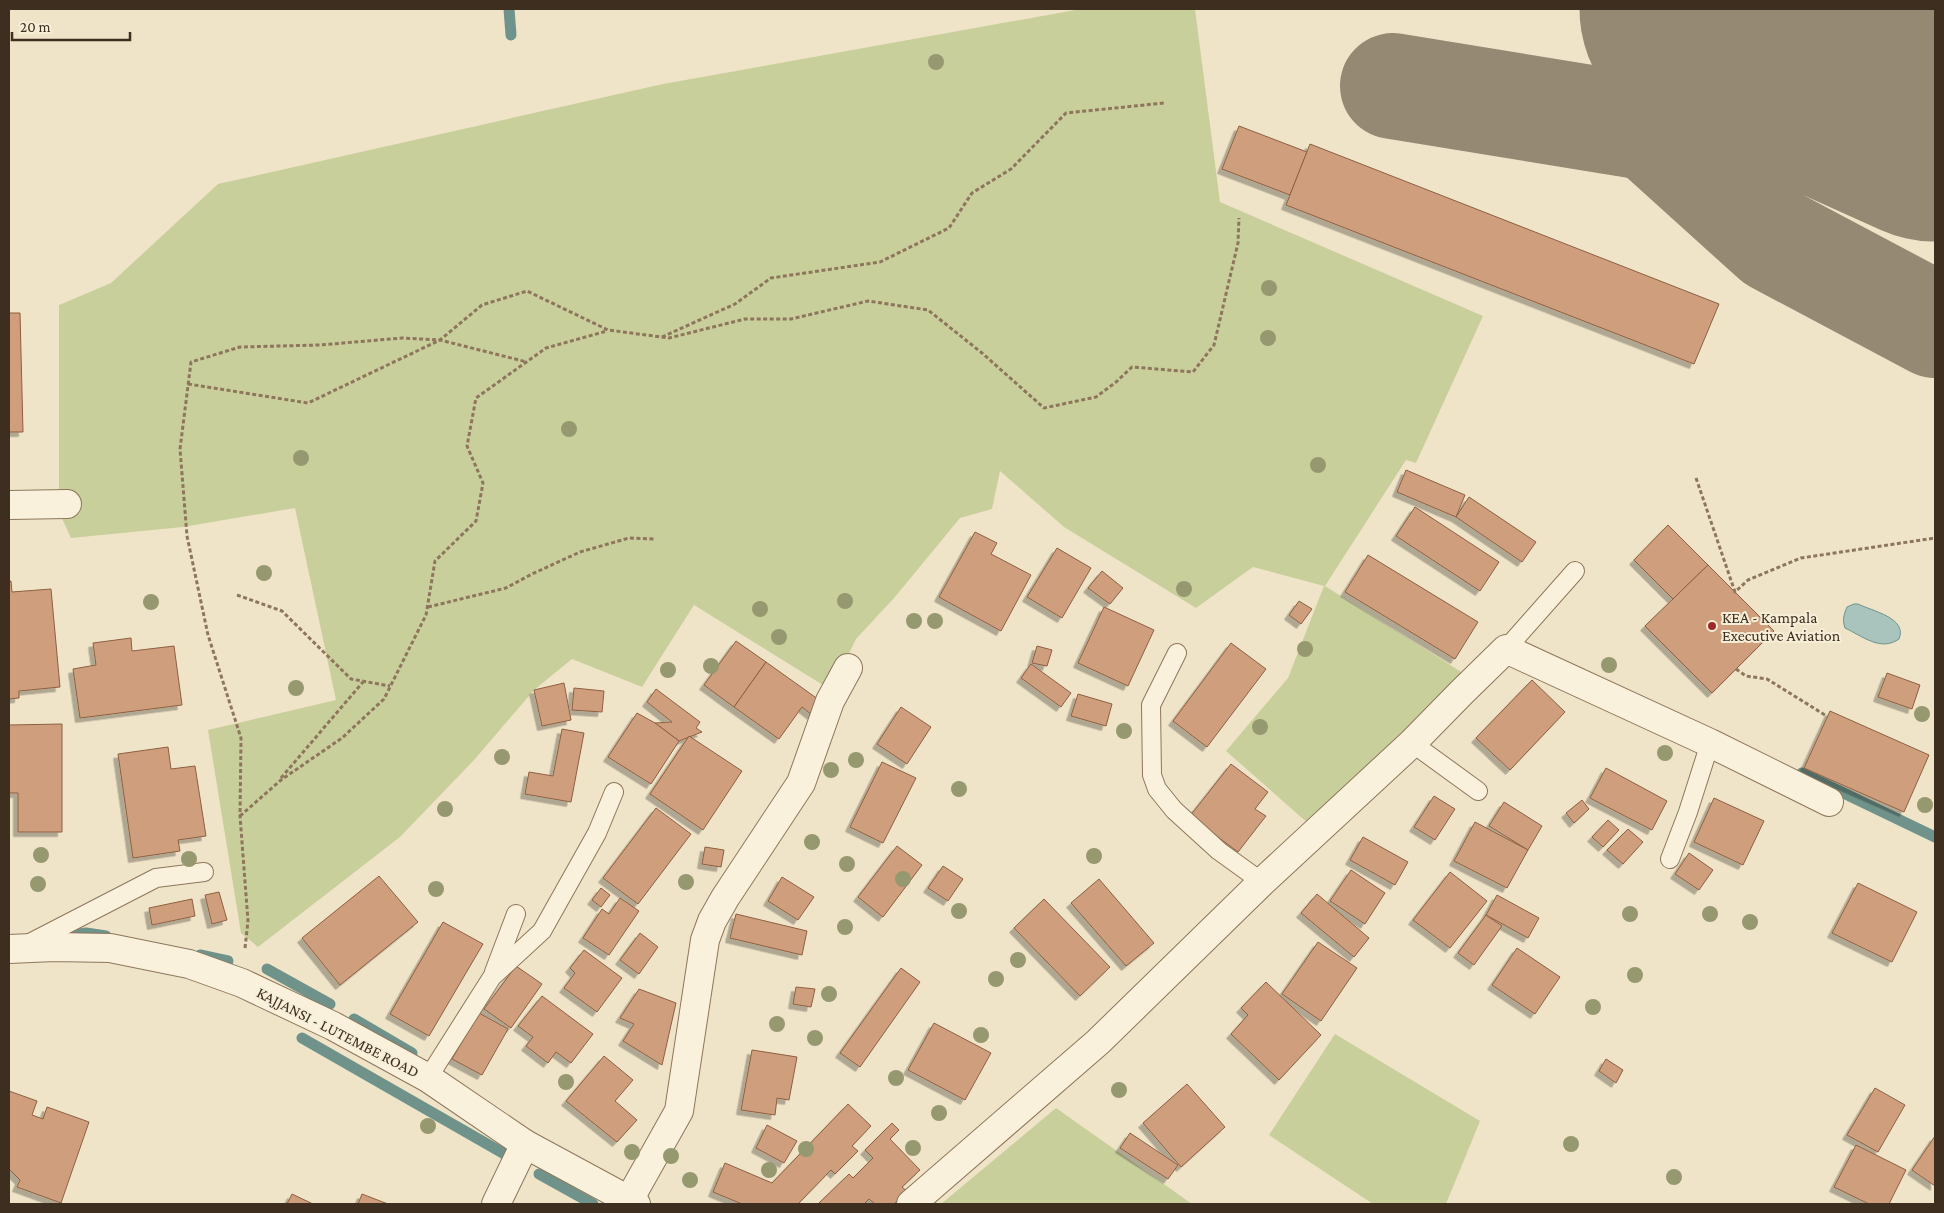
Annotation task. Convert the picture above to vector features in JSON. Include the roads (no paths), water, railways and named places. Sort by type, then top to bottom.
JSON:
[{"type":"street","points":[[9,505],[66,504]]},
{"type":"street","points":[[911,1204],[1098,1042],[1262,882],[1412,744],[1506,649],[1710,743],[1829,802]]},
{"type":"street","points":[[633,1202],[679,1111],[705,940],[712,921],[800,782],[830,701],[848,668]]},
{"type":"street","name":"KAJJANSI - LUTEMBE ROAD","points":[[15,948],[110,948],[189,964],[242,983],[333,1026],[428,1078],[526,1144],[633,1202]]},
{"type":"street","points":[[496,1204],[526,1144]]},
{"type":"lane","points":[[1506,649],[1575,570]]},
{"type":"lane","points":[[1177,652],[1151,705],[1152,775],[1157,789],[1174,810],[1219,851],[1262,882]]},
{"type":"lane","points":[[1670,859],[1682,830],[1710,743]]},
{"type":"lane","points":[[1412,744],[1478,791]]},
{"type":"lane","points":[[492,977],[542,930],[597,833],[614,792]]},
{"type":"lane","points":[[15,948],[156,878],[204,872]]},
{"type":"lane","points":[[428,1078],[492,977],[516,914]]},
{"type":"water","points":[[1854,604],[1887,616],[1894,621],[1900,632],[1899,639],[1892,643],[1878,643],[1845,628],[1844,615],[1847,607]]},
{"type":"waterway","points":[[509,9],[511,35]]},
{"type":"waterway","points":[[1802,773],[1935,837]]},
{"type":"waterway","points":[[73,935],[86,933],[106,936]]},
{"type":"waterway","points":[[200,955],[228,961]]},
{"type":"waterway","points":[[267,969],[330,1004]]},
{"type":"waterway","points":[[354,1019],[412,1053]]},
{"type":"waterway","points":[[302,1038],[515,1160]]},
{"type":"waterway","points":[[539,1174],[593,1204]]},
{"type":"place","name":"KEA - Kampala Executive Aviation","points":[[1712,626]]}]
